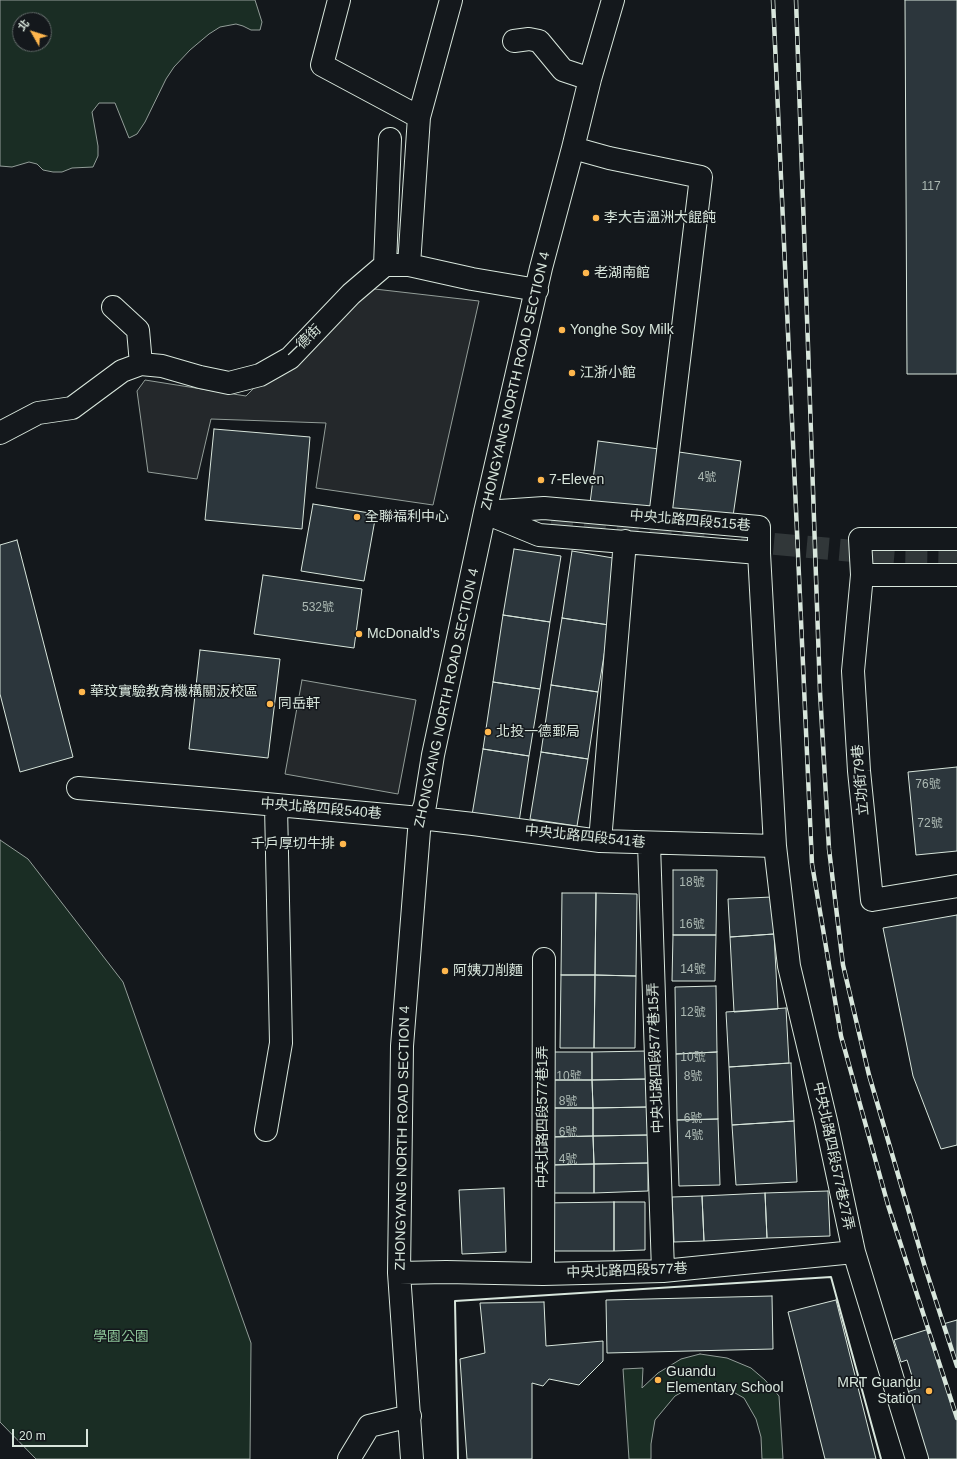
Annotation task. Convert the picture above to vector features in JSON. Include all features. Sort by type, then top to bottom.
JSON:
[{"type":"street","points":[[339,0],[322,65],[419,117]]},
{"type":"street","points":[[409,266],[419,117],[451,0]]},
{"type":"street","name":"ZHONGYANG NORTH ROAD SECTION 4","points":[[412,1459],[400,1273],[402,1046],[420,818],[425,805],[433,755],[485,512],[541,268],[590,79],[613,0]]},
{"type":"street","points":[[514,41],[529,39],[538,41],[563,70],[590,79]]},
{"type":"street","points":[[390,138],[385,265],[409,266],[537,290]]},
{"type":"street","points":[[573,148],[609,158],[701,177],[660,518]]},
{"type":"street","name":"一德街","points":[[0,433],[38,413],[72,408],[122,371],[141,364],[162,366],[200,377],[229,383],[260,375],[290,358],[351,294],[385,265]]},
{"type":"street","points":[[113,307],[138,330],[141,364]]},
{"type":"street","name":"中央北路四段515巷","points":[[544,508],[759,527],[759,553],[539,535],[485,512],[544,508]]},
{"type":"street","points":[[485,512],[551,522]]},
{"type":"street","points":[[957,539],[860,538],[862,575],[957,575]]},
{"type":"street","points":[[600,841],[625,541]]},
{"type":"street","name":"中央北路四段577巷27弄","points":[[759,553],[775,846],[789,966],[826,1121],[854,1252],[917,1459]]},
{"type":"street","name":"立功街79巷","points":[[862,575],[852,671],[859,771],[872,900],[957,886]]},
{"type":"street","name":"中央北路四段540巷","points":[[78,788],[420,818]]},
{"type":"street","points":[[266,1130],[281,1043],[276,806]]},
{"type":"street","name":"中央北路四段541巷","points":[[420,818],[600,841],[649,844],[775,846]]},
{"type":"street","name":"中央北路四段577巷15弄","points":[[649,844],[663,1272]]},
{"type":"street","name":"中央北路四段577巷1弄","points":[[543,1274],[544,959]]},
{"type":"street","name":"中央北路四段577巷","points":[[400,1273],[446,1272],[543,1274],[663,1272],[854,1252]]},
{"type":"street","points":[[349,1459],[369,1426],[410,1416]]},
{"type":"green space","points":[[0,0],[255,0],[262,22],[260,30],[251,30],[236,24],[220,27],[190,50],[174,67],[166,79],[145,122],[137,134],[129,138],[115,103],[99,103],[92,112],[98,146],[98,156],[93,167],[72,168],[62,172],[53,172],[43,170],[37,164],[29,162],[12,167],[0,166]]},
{"type":"green space","name":"學園公園","points":[[0,840],[28,859],[123,982],[251,1343],[250,1459],[36,1459],[0,1422]]},
{"type":"green space","points":[[700,1354],[727,1358],[751,1368],[765,1380],[779,1396],[783,1459],[762,1459],[761,1437],[756,1419],[744,1398],[721,1385],[697,1384],[675,1396],[655,1420],[651,1444],[651,1459],[629,1459],[623,1369],[643,1368],[642,1388],[658,1373],[681,1359]]},
{"type":"shaded area","points":[[366,288],[479,301],[433,505],[316,488],[326,423],[211,419],[197,479],[148,472],[137,391],[145,380],[246,396],[345,298]]},
{"type":"shaded area","points":[[302,680],[416,700],[398,794],[285,774]]},
{"type":"building","points":[[905,0],[957,0],[957,374],[907,374]]},
{"type":"building","points":[[214,429],[310,437],[302,529],[205,520]]},
{"type":"building","points":[[598,441],[659,449],[651,510],[590,503]]},
{"type":"building","points":[[672,451],[741,461],[732,523],[663,513]]},
{"type":"building","points":[[313,504],[376,514],[364,581],[301,571]]},
{"type":"building","points":[[17,540],[73,757],[20,772],[0,694],[0,545]]},
{"type":"building","points":[[514,549],[561,556],[550,622],[503,615]]},
{"type":"building","points":[[572,551],[619,559],[609,625],[562,618]]},
{"type":"building","points":[[263,575],[362,589],[354,648],[254,634]]},
{"type":"building","points":[[503,615],[550,622],[540,689],[493,682]]},
{"type":"building","points":[[562,618],[609,625],[598,692],[551,685]]},
{"type":"building","points":[[200,650],[280,659],[268,758],[189,749]]},
{"type":"building","points":[[493,682],[540,689],[529,756],[483,749]]},
{"type":"building","points":[[551,685],[598,692],[588,759],[541,752]]},
{"type":"building","points":[[483,749],[529,756],[519,822],[472,815]]},
{"type":"building","points":[[541,752],[588,759],[577,826],[530,819]]},
{"type":"building","points":[[957,767],[957,851],[916,855],[908,772]]},
{"type":"building","points":[[673,870],[717,870],[716,935],[673,935]]},
{"type":"building","points":[[562,893],[596,893],[595,975],[561,975]]},
{"type":"building","points":[[596,893],[637,894],[636,976],[595,975]]},
{"type":"building","points":[[772,897],[774,934],[730,937],[728,899]]},
{"type":"building","points":[[957,915],[957,1145],[941,1149],[913,1076],[883,928]]},
{"type":"building","points":[[774,934],[778,1009],[734,1012],[730,937]]},
{"type":"building","points":[[673,935],[716,935],[715,981],[672,981]]},
{"type":"building","points":[[561,975],[595,975],[594,1048],[560,1048]]},
{"type":"building","points":[[595,975],[636,976],[635,1048],[594,1048]]},
{"type":"building","points":[[716,986],[717,1052],[676,1054],[675,987]]},
{"type":"building","points":[[786,1008],[789,1063],[729,1067],[726,1012]]},
{"type":"building","points":[[648,1051],[648,1079],[592,1080],[592,1052]]},
{"type":"building","points":[[549,1052],[592,1052],[592,1080],[549,1080]]},
{"type":"building","points":[[717,1052],[718,1119],[677,1120],[676,1054]]},
{"type":"building","points":[[791,1063],[794,1121],[732,1125],[729,1067]]},
{"type":"building","points":[[648,1079],[648,1107],[593,1108],[592,1080]]},
{"type":"building","points":[[549,1080],[592,1080],[593,1108],[550,1108]]},
{"type":"building","points":[[648,1107],[648,1135],[593,1136],[593,1108]]},
{"type":"building","points":[[550,1108],[593,1108],[593,1136],[550,1137]]},
{"type":"building","points":[[718,1119],[720,1185],[679,1186],[677,1120]]},
{"type":"building","points":[[794,1121],[797,1182],[736,1185],[732,1125]]},
{"type":"building","points":[[648,1135],[648,1163],[594,1164],[593,1136]]},
{"type":"building","points":[[593,1136],[594,1164],[551,1165],[550,1137]]},
{"type":"building","points":[[648,1163],[648,1191],[594,1193],[594,1164]]},
{"type":"building","points":[[594,1164],[594,1193],[551,1193],[551,1165]]},
{"type":"building","points":[[504,1188],[506,1252],[462,1254],[459,1190]]},
{"type":"building","points":[[828,1191],[830,1236],[767,1238],[765,1193]]},
{"type":"building","points":[[765,1193],[767,1238],[704,1241],[702,1196]]},
{"type":"building","points":[[702,1196],[704,1241],[674,1242],[672,1197]]},
{"type":"building","points":[[614,1202],[645,1202],[645,1250],[614,1251]]},
{"type":"building","points":[[614,1202],[614,1251],[544,1251],[544,1203]]},
{"type":"building","points":[[772,1296],[773,1349],[607,1353],[606,1300]]},
{"type":"building","points":[[836,1300],[876,1459],[825,1459],[788,1312]]},
{"type":"building","points":[[544,1302],[546,1346],[603,1341],[603,1361],[579,1385],[549,1379],[543,1386],[532,1383],[532,1459],[467,1459],[460,1359],[485,1353],[480,1303]]},
{"type":"building","name":"MRT Guandu Station","points":[[957,1320],[957,1368],[943,1324]]},
{"type":"building","name":"MRT Guandu Station","points":[[929,1329],[957,1416],[957,1459],[923,1459],[901,1394],[916,1389],[907,1360],[901,1362],[894,1340]]},
{"type":"tunnel","points":[[551,522],[705,538]]},
{"type":"tunnel","points":[[741,541],[899,555],[957,556]]},
{"type":"railway","points":[[773,0],[812,864],[841,1036],[888,1205],[957,1418]]},
{"type":"railway","points":[[796,0],[820,692],[829,849],[843,965],[869,1075],[925,1267],[957,1366]]},
{"type":"wall","points":[[458,1459],[455,1301],[831,1277],[881,1459]]},
{"type":"place","name":"李大吉溫洲大餛飩","points":[[596,218]]},
{"type":"place","name":"老湖南館","points":[[586,273]]},
{"type":"place","name":"Yonghe Soy Milk","points":[[562,330]]},
{"type":"place","name":"江浙小館","points":[[572,373]]},
{"type":"place","name":"7-Eleven","points":[[541,480]]},
{"type":"place","name":"全聯福利中心","points":[[357,517]]},
{"type":"place","name":"McDonald's","points":[[359,634]]},
{"type":"place","name":"華玟實驗教育機構關汳校區","points":[[82,692]]},
{"type":"place","name":"同岳軒","points":[[270,704]]},
{"type":"place","name":"北投一德郵局","points":[[488,732]]},
{"type":"place","name":"千戶厚切牛排","points":[[343,844]]},
{"type":"place","name":"阿姨刀削麵","points":[[445,971]]},
{"type":"place","name":"Guandu Elementary School","points":[[658,1380]]},
{"type":"place","name":"MRT Guandu Station","points":[[929,1391]]}]
